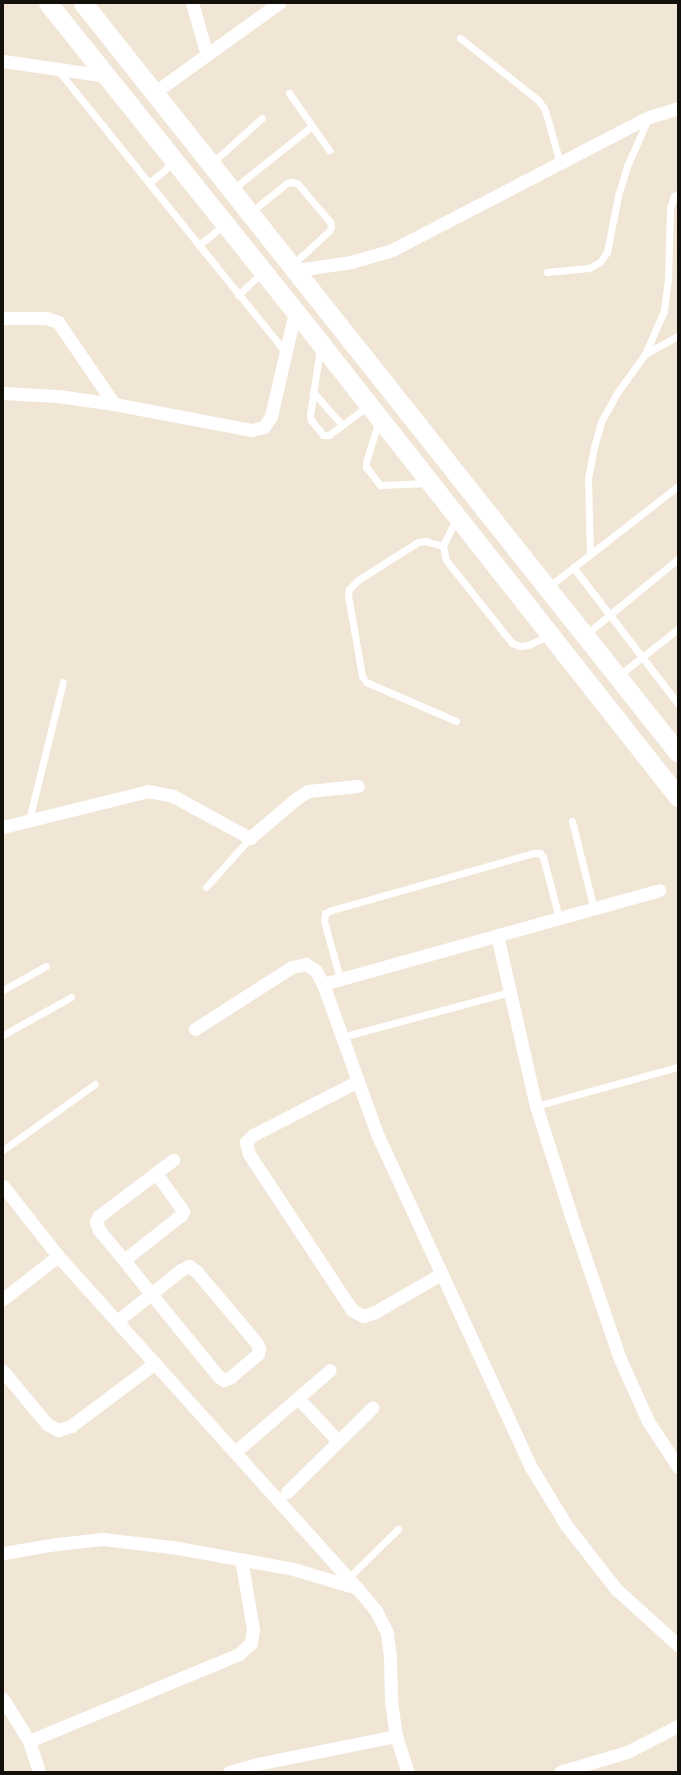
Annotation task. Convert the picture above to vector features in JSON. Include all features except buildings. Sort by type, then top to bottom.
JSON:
[{"type":"street","points":[[48,3],[296,312],[678,797]]},
{"type":"street","points":[[83,3],[233,189],[678,753]]},
{"type":"street","points":[[192,3],[207,55]]},
{"type":"street","points":[[155,92],[280,3]]},
{"type":"street","points":[[3,61],[107,76]]},
{"type":"street","points":[[294,267],[351,262],[392,250],[649,117],[678,108]]},
{"type":"street","points":[[3,393],[58,396],[114,404],[251,430],[264,427],[271,416],[296,312]]},
{"type":"street","points":[[3,318],[46,318],[58,322],[114,404]]},
{"type":"street","points":[[3,827],[148,791],[173,796],[250,838],[297,798],[308,791],[358,786]]},
{"type":"street","points":[[323,984],[659,890]]},
{"type":"street","points":[[497,936],[536,1106],[620,1359],[648,1421],[678,1468]]},
{"type":"street","points":[[195,1029],[292,968],[306,964],[316,971],[323,984],[377,1134],[531,1467],[566,1525],[616,1589],[678,1645]]},
{"type":"street","points":[[358,1081],[253,1135],[246,1142],[249,1154],[352,1310],[363,1316],[374,1312],[441,1274]]},
{"type":"street","points":[[117,1321],[151,1294],[181,1270],[189,1266],[196,1271],[256,1342],[259,1348],[258,1354],[231,1377],[224,1380],[219,1377],[151,1294],[124,1260],[99,1230],[96,1222],[99,1216],[173,1160]]},
{"type":"street","points":[[124,1260],[182,1215],[183,1211],[156,1173]]},
{"type":"street","points":[[3,1186],[58,1256],[358,1588],[376,1611],[387,1633],[390,1656],[391,1701],[396,1736],[408,1772]]},
{"type":"street","points":[[3,1299],[58,1256]]},
{"type":"street","points":[[3,1370],[47,1424],[58,1430],[71,1426],[155,1363]]},
{"type":"street","points":[[235,1452],[330,1370]]},
{"type":"street","points":[[298,1398],[338,1442]]},
{"type":"street","points":[[287,1492],[372,1408]]},
{"type":"street","points":[[6,1549],[103,1539],[178,1548],[241,1559],[293,1569],[358,1588]]},
{"type":"street","points":[[29,1741],[239,1654],[251,1643],[252,1629],[241,1559]]},
{"type":"street","points":[[3,1699],[29,1741],[39,1772]]},
{"type":"street","points":[[560,1772],[627,1752],[678,1726]]},
{"type":"street","points":[[229,1772],[257,1764],[396,1736]]},
{"type":"lane","points":[[460,38],[538,100],[548,117],[560,162]]},
{"type":"lane","points":[[57,69],[286,353]]},
{"type":"lane","points":[[288,94],[329,150]]},
{"type":"lane","points":[[547,272],[589,268],[600,262],[607,252],[618,196],[627,166],[649,117]]},
{"type":"lane","points":[[212,163],[262,118]]},
{"type":"lane","points":[[233,189],[312,126]]},
{"type":"lane","points":[[149,183],[175,161]]},
{"type":"lane","points":[[250,212],[287,182],[292,182],[298,184],[330,222],[331,227],[329,231],[294,267]]},
{"type":"lane","points":[[590,554],[588,478],[594,447],[602,422],[617,393],[646,354],[664,311],[668,280],[670,208],[674,196],[678,194]]},
{"type":"lane","points":[[199,245],[225,223]]},
{"type":"lane","points":[[238,294],[263,272]]},
{"type":"lane","points":[[646,354],[678,336]]},
{"type":"lane","points":[[321,344],[310,415],[311,420],[323,435],[329,435],[342,425],[374,411]]},
{"type":"lane","points":[[314,392],[342,425]]},
{"type":"lane","points":[[374,411],[366,467],[380,485],[430,483]]},
{"type":"lane","points":[[547,588],[678,486]]},
{"type":"lane","points":[[457,517],[443,546],[446,560],[512,644],[520,646],[528,645],[550,635]]},
{"type":"lane","points":[[443,546],[426,541],[418,542],[358,580],[349,589],[348,594],[362,676],[366,682],[456,721]]},
{"type":"lane","points":[[585,636],[678,559]]},
{"type":"lane","points":[[573,567],[677,702]]},
{"type":"lane","points":[[617,677],[678,629]]},
{"type":"lane","points":[[29,820],[63,682]]},
{"type":"lane","points":[[572,821],[594,909]]},
{"type":"lane","points":[[206,887],[250,838]]},
{"type":"lane","points":[[340,979],[324,921],[324,913],[533,853],[540,853],[543,857],[559,918]]},
{"type":"lane","points":[[3,990],[46,966]]},
{"type":"lane","points":[[342,1037],[510,992]]},
{"type":"lane","points":[[3,1035],[71,997]]},
{"type":"lane","points":[[536,1106],[678,1067]]},
{"type":"lane","points":[[3,1150],[95,1084]]},
{"type":"lane","points":[[348,1578],[398,1529]]}]
